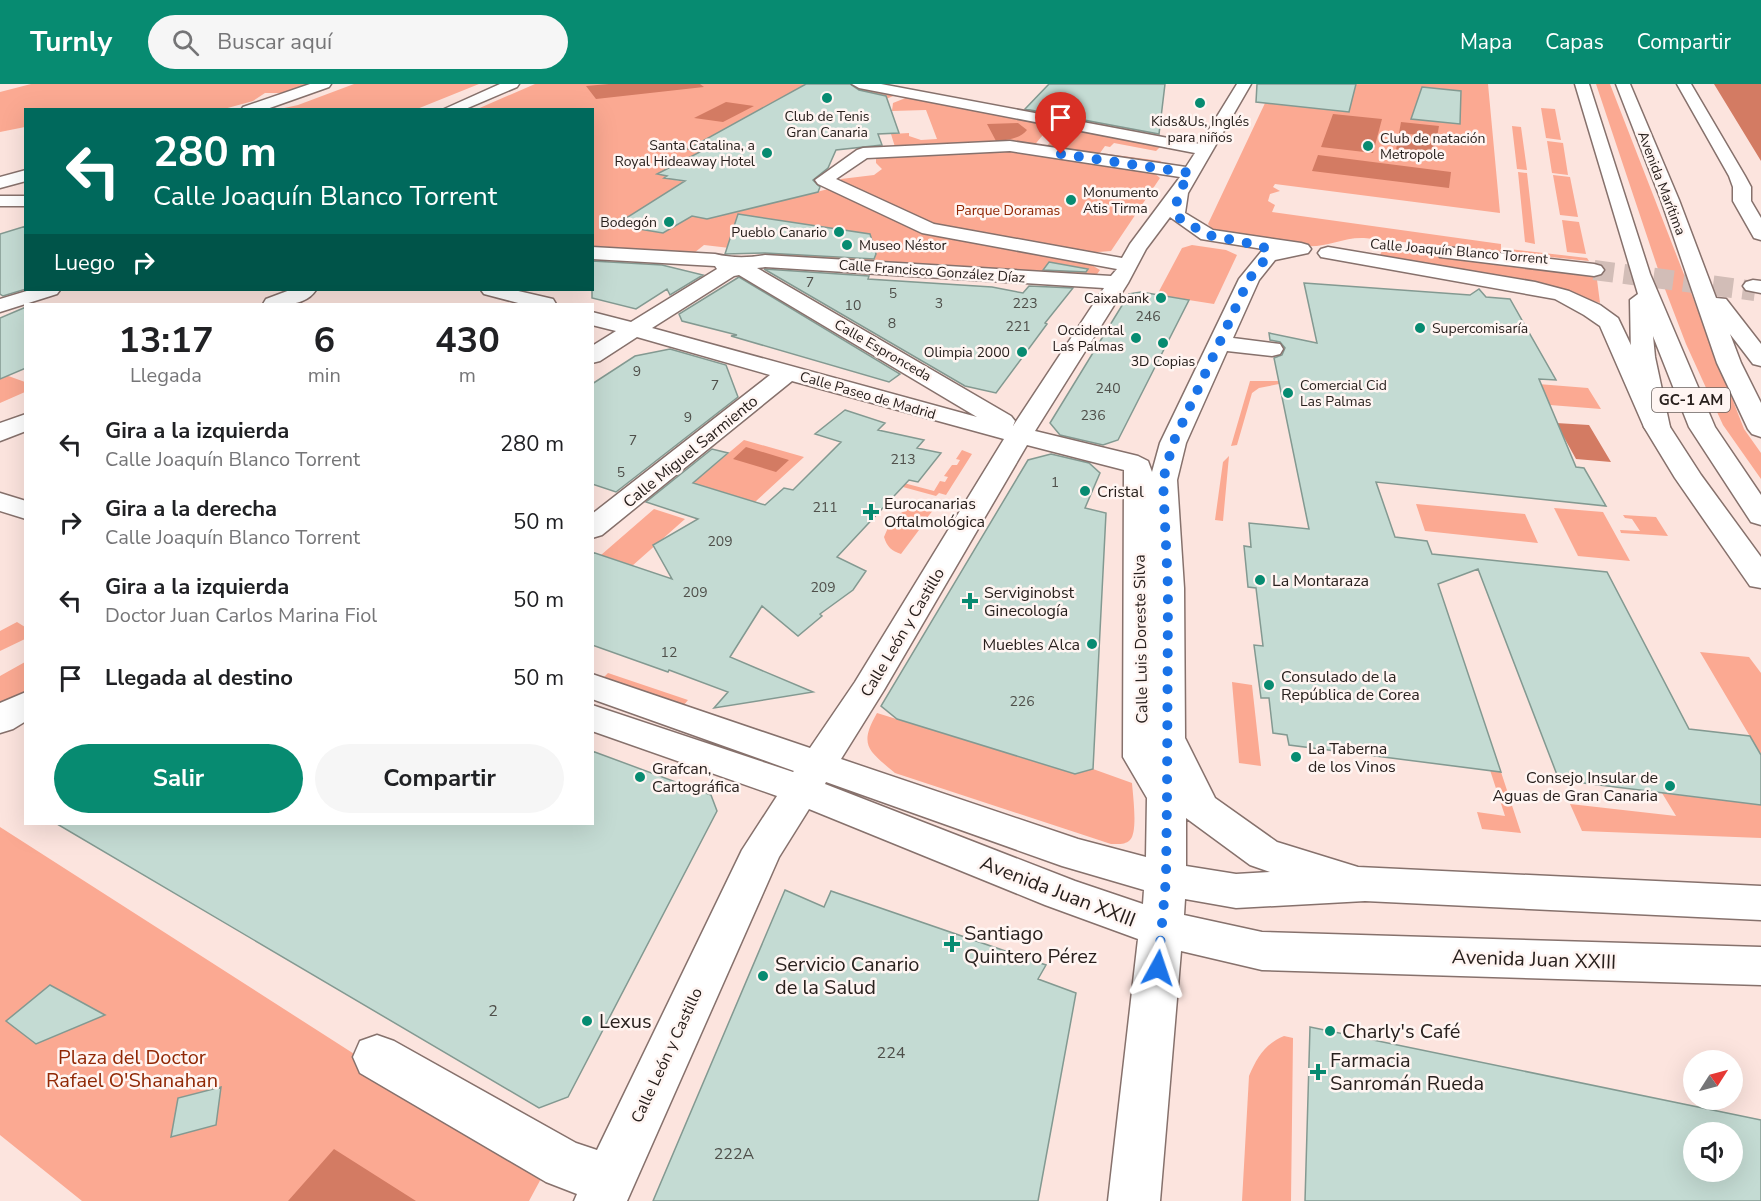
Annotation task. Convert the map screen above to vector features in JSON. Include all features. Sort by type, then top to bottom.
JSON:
[{"type":"main road","points":[[254,108],[324,84]]},
{"type":"main road","points":[[454,108],[512,84]]},
{"type":"main road","points":[[859,84],[1206,150]]},
{"type":"main road","name":"GC-1 AM","points":[[1582,84],[1640,274],[1702,427],[1761,516]]},
{"type":"main road","name":"Avenida Marítima","points":[[1623,84],[1700,282]]},
{"type":"main road","points":[[1684,84],[1737,176],[1742,187],[1742,201],[1761,234]]},
{"type":"main road","points":[[1241,89],[1262,86]]},
{"type":"main road","name":"Calle León y Castillo","points":[[604,1190],[762,850],[894,647],[1020,435],[1128,265],[1206,150],[1241,89]]},
{"type":"main road","points":[[1165,239],[1153,240],[1128,265],[929,229],[824,180],[863,153],[1010,146],[1184,183],[1176,213],[1184,223],[1208,235],[1261,250]]},
{"type":"main road","points":[[0,183],[24,176]]},
{"type":"main road","points":[[0,201],[24,201]]},
{"type":"main road","points":[[1186,241],[1246,251],[1252,255],[1248,264],[1249,279]]},
{"type":"main road","name":"Calle Joaquín Blanco Torrent","points":[[1328,253],[1328,250],[1343,244],[1382,242]]},
{"type":"main road","name":"Calle Joaquín Blanco Torrent","points":[[1261,250],[1301,249],[1328,253],[1405,248],[1594,267],[1429,247]]},
{"type":"main road","name":"Calle Luis Doreste Silva","points":[[1134,1201],[1166,879],[1168,588],[1163,480],[1173,443],[1261,250]]},
{"type":"main road","name":"Calle Francisco González Díaz","points":[[594,253],[715,260],[737,266],[765,261],[1128,265]]},
{"type":"main road","points":[[1328,253],[1535,288],[1562,295],[1593,310],[1610,323],[1657,427],[1689,478],[1761,579]]},
{"type":"main road","points":[[594,355],[737,266]]},
{"type":"main road","name":"Calle Espronceda","points":[[737,266],[989,412],[1020,435]]},
{"type":"main road","points":[[1640,274],[1643,357],[1657,427]]},
{"type":"main road","points":[[1700,282],[1761,359]]},
{"type":"main road","name":"GC-1 AM","points":[[1700,282],[1729,363],[1761,429]]},
{"type":"main road","points":[[0,306],[47,291]]},
{"type":"main road","points":[[276,303],[304,291]]},
{"type":"main road","points":[[493,291],[508,301],[533,303]]},
{"type":"main road","name":"Calle Paseo de Madrid","points":[[594,319],[1020,435],[1129,462],[1138,467],[1139,473]]},
{"type":"main road","points":[[1219,343],[1272,349]]},
{"type":"main road","name":"Calle Miguel Sarmiento","points":[[594,527],[788,372]]},
{"type":"main road","points":[[0,433],[24,422]]},
{"type":"main road","name":"Calle Luis Doreste Silva","points":[[1139,473],[1141,757],[1167,797]]},
{"type":"main road","points":[[0,479],[24,487]]},
{"type":"main road","points":[[0,501],[24,510]]},
{"type":"main road","name":"Avenida Juan XXIII","points":[[594,687],[810,778],[1060,893],[1162,929],[1262,951],[1761,966]]},
{"type":"main road","points":[[0,720],[24,706]]},
{"type":"main road","name":"Avenida Juan XXIII","points":[[594,718],[1076,855],[1166,879],[1236,891],[1365,884],[1761,903]]},
{"type":"main road","points":[[1166,734],[1200,808],[1264,854],[1365,884]]},
{"type":"main road","points":[[377,1057],[564,1164],[604,1190]]},
{"type":"green space","points":[[31,84],[308,84],[285,93],[265,93],[253,101],[228,108],[24,108],[24,127],[0,132],[0,92]]},
{"type":"green space","points":[[354,84],[479,84],[419,108],[284,108]]},
{"type":"green space","name":"Parque Doramas","points":[[535,84],[841,84],[896,95],[855,111],[700,142],[692,147],[702,151],[690,163],[681,162],[659,174],[667,176],[665,178],[781,201],[844,185],[841,179],[874,175],[882,169],[876,163],[876,158],[869,157],[1013,149],[1153,172],[1160,178],[1111,251],[1098,252],[1090,264],[1100,270],[1095,277],[1043,270],[1040,273],[819,261],[793,256],[773,257],[773,253],[704,245],[694,253],[594,246],[594,108],[480,108]]},
{"type":"green space","points":[[1274,84],[1488,84],[1500,213],[1275,184],[1273,187],[1280,191],[1270,194],[1268,201],[1275,205],[1272,212],[1501,244],[1501,248],[1587,258],[1589,261],[1364,238],[1305,246],[1213,230],[1208,224]]},
{"type":"green space","points":[[1596,84],[1610,84],[1744,429],[1761,453],[1761,479],[1723,425],[1686,344],[1663,284]]},
{"type":"green space","points":[[908,97],[1052,124],[1032,148],[895,147],[891,134],[909,133],[909,136],[921,140],[937,139],[926,110],[892,111],[893,103]]},
{"type":"green space","points":[[1541,108],[1555,109],[1561,140],[1546,138]]},
{"type":"green space","points":[[1512,126],[1521,127],[1527,170],[1517,169]]},
{"type":"green space","points":[[1064,127],[1161,146],[1156,151],[1114,143],[1110,147],[1105,146],[1100,153],[1161,161],[1157,166],[1044,149]]},
{"type":"green space","points":[[1547,141],[1563,143],[1568,175],[1552,173]]},
{"type":"green space","points":[[1518,172],[1527,173],[1535,244],[1525,242]]},
{"type":"green space","points":[[1553,175],[1570,177],[1578,217],[1560,215]]},
{"type":"green space","points":[[1562,220],[1579,222],[1586,254],[1567,252]]},
{"type":"green space","points":[[1192,245],[1226,250],[1237,255],[1214,304],[1157,295],[1182,248]]},
{"type":"green space","points":[[1393,250],[1596,272],[1600,303],[1523,280],[1403,263],[1380,255],[1382,251]]},
{"type":"green space","points":[[0,373],[24,382],[24,392],[0,403]]},
{"type":"green space","points":[[1250,381],[1279,381],[1279,384],[1259,388],[1252,393],[1237,445],[1231,446]]},
{"type":"green space","points":[[1538,384],[1588,388],[1601,409],[1550,405]]},
{"type":"green space","points":[[744,440],[804,457],[755,502],[693,483]]},
{"type":"green space","points":[[962,450],[972,454],[946,495],[939,493],[936,496],[859,475],[862,472],[934,491],[940,481],[945,482],[948,477],[944,476],[952,465],[957,465],[960,460],[956,459]]},
{"type":"green space","points":[[1229,456],[1223,521],[1215,520],[1223,462]]},
{"type":"green space","points":[[939,503],[921,525],[894,517],[913,506]]},
{"type":"green space","points":[[1416,504],[1525,514],[1538,543],[1425,531]]},
{"type":"green space","points":[[1554,508],[1603,512],[1630,561],[1578,556]]},
{"type":"green space","points":[[654,509],[685,519],[632,566],[601,555]]},
{"type":"green space","points":[[1623,515],[1656,517],[1668,536],[1621,533],[1620,530],[1640,531],[1632,519],[1625,518]]},
{"type":"green space","points":[[890,523],[919,530],[901,554],[890,548],[885,540],[884,537]]},
{"type":"green space","points":[[17,622],[24,626],[24,639],[0,651],[0,631]]},
{"type":"green space","points":[[1700,652],[1749,657],[1761,673],[1761,755]]},
{"type":"green space","points":[[24,663],[24,698],[0,712],[0,676]]},
{"type":"green space","points":[[608,673],[688,700],[683,706],[603,678]]},
{"type":"green space","points":[[1232,682],[1252,685],[1261,766],[1239,763]]},
{"type":"green space","points":[[877,713],[1075,774],[1093,769],[1132,783],[1134,830],[1132,836],[1126,843],[1111,844],[895,773],[873,753],[867,741],[871,724]]},
{"type":"green space","points":[[1490,770],[1501,772],[1521,833],[1482,829],[1477,812],[1505,816]]},
{"type":"green space","points":[[1662,793],[1761,805],[1761,838],[1582,831],[1570,804],[1676,816]]},
{"type":"green space","name":"Plaza del Doctor Rafael O'Shanahan","points":[[0,827],[543,1175],[529,1201],[82,1201],[0,1135]]},
{"type":"green space","points":[[1284,1036],[1293,1038],[1291,1201],[1242,1201],[1249,1076],[1262,1052]]},
{"type":"shaded area","points":[[700,84],[704,87],[596,99],[586,86]]},
{"type":"shaded area","points":[[1714,84],[1761,84],[1761,161]]},
{"type":"shaded area","points":[[726,102],[754,106],[723,122],[694,118]]},
{"type":"shaded area","points":[[1333,114],[1382,119],[1373,153],[1321,147]]},
{"type":"shaded area","points":[[1401,122],[1439,126],[1437,137],[1399,133]]},
{"type":"shaded area","points":[[1018,123],[1027,130],[1024,133],[996,141],[987,124]]},
{"type":"shaded area","points":[[1398,138],[1435,142],[1434,161],[1395,156]]},
{"type":"shaded area","points":[[1318,155],[1451,172],[1449,188],[1312,171]]},
{"type":"shaded area","points":[[1556,423],[1589,425],[1611,462],[1576,459]]},
{"type":"shaded area","points":[[746,447],[789,460],[776,472],[733,459]]},
{"type":"shaded area","points":[[334,1149],[416,1201],[288,1201]]},
{"type":"building","points":[[806,84],[850,84],[859,90],[886,96],[899,133],[878,134],[882,145],[836,150],[828,168],[813,180],[820,187],[818,192],[707,219],[692,216],[663,233],[615,225],[685,181],[664,178],[667,176],[657,174],[702,151],[688,149]]},
{"type":"building","points":[[1049,84],[1165,84],[1159,134],[1025,109]]},
{"type":"building","points":[[1257,84],[1356,84],[1349,112],[1256,102]]},
{"type":"building","points":[[1422,87],[1461,91],[1460,124],[1411,119]]},
{"type":"building","points":[[738,214],[870,234],[876,254],[874,259],[765,253],[725,254]]},
{"type":"building","points":[[24,227],[24,290],[3,296],[0,294],[0,234]]},
{"type":"building","points":[[594,261],[662,265],[703,275],[670,295],[667,289],[636,309],[592,298]]},
{"type":"building","points":[[1049,262],[1088,269],[1086,272],[1043,270]]},
{"type":"building","points":[[764,269],[992,287],[1023,293],[1029,286],[1073,288],[1045,323],[1047,324],[996,393],[965,386]]},
{"type":"building","points":[[739,277],[900,374],[889,382],[731,336],[737,335],[682,321],[679,314]]},
{"type":"building","points":[[1304,283],[1470,295],[1479,289],[1486,297],[1510,299],[1556,380],[1539,379],[1576,467],[1584,468],[1606,506],[1376,482],[1395,537],[1427,541],[1432,554],[1607,572],[1689,729],[1750,736],[1761,755],[1761,805],[1559,780],[1478,569],[1438,584],[1501,772],[1289,745],[1287,735],[1273,733],[1269,698],[1261,698],[1254,645],[1263,646],[1256,588],[1248,587],[1244,546],[1251,547],[1249,523],[1309,529],[1274,358],[1282,355],[1285,348],[1280,342],[1270,340],[1269,333],[1317,343]]},
{"type":"building","points":[[1141,292],[1189,300],[1118,440],[1103,445],[1060,435],[1050,423],[1129,294]]},
{"type":"building","points":[[24,308],[24,369],[0,379],[0,318]]},
{"type":"building","points":[[670,349],[726,365],[738,397],[616,492],[594,485],[594,383],[635,356]]},
{"type":"building","points":[[845,410],[885,423],[878,430],[924,440],[917,448],[941,453],[918,482],[909,480],[837,557],[866,571],[853,590],[820,614],[822,616],[798,636],[762,606],[730,657],[813,692],[714,708],[728,692],[594,646],[594,553],[672,579],[653,545],[698,519],[646,502],[712,449],[728,453],[693,483],[765,505],[784,488],[793,490],[841,442],[815,434]]},
{"type":"building","points":[[1051,454],[1089,463],[1100,473],[1085,508],[1106,513],[1093,769],[1075,774],[897,719],[881,706],[1028,460]]},
{"type":"building","points":[[594,752],[711,795],[717,811],[568,1097],[539,1108],[59,825],[594,825]]},
{"type":"building","points":[[785,890],[824,907],[831,891],[1046,965],[1038,979],[1076,993],[1038,1201],[653,1201]]},
{"type":"building","points":[[50,985],[105,1015],[36,1044],[6,1021]]},
{"type":"building","points":[[1310,1027],[1683,1104],[1683,1110],[1713,1110],[1761,1120],[1761,1201],[1305,1201]]},
{"type":"building","points":[[221,1087],[216,1125],[171,1137],[178,1098]]},
{"type":"tunnel","points":[[1594,270],[1755,291]]},
{"type":"place","name":"Club de Tenis Gran Canaria","points":[[827,98]]},
{"type":"place","name":"Kids&Us, Inglés para niños","points":[[1200,103]]},
{"type":"place","name":"Club de natación Metropole","points":[[1368,146]]},
{"type":"place","name":"Santa Catalina, a Royal Hideaway Hotel","points":[[767,153]]},
{"type":"place","name":"Monumento Atis Tirma","points":[[1071,200]]},
{"type":"place","name":"Bodegón","points":[[669,222]]},
{"type":"place","name":"Pueblo Canario","points":[[839,232]]},
{"type":"place","name":"Museo Néstor","points":[[847,245]]},
{"type":"place","name":"Caixabank","points":[[1161,298]]},
{"type":"place","name":"Supercomisaría","points":[[1420,328]]},
{"type":"place","name":"Occidental Las Palmas","points":[[1136,338]]},
{"type":"place","name":"3D Copias","points":[[1163,343]]},
{"type":"place","name":"Olimpia 2000","points":[[1022,352]]},
{"type":"place","name":"Comercial Cid Las Palmas","points":[[1288,393]]},
{"type":"place","name":"Cristal","points":[[1085,491]]},
{"type":"place","name":"Eurocanarias Oftalmológica","points":[[871,512]]},
{"type":"place","name":"La Montaraza","points":[[1260,580]]},
{"type":"place","name":"Serviginobst Ginecología","points":[[970,601]]},
{"type":"place","name":"Muebles Alca","points":[[1092,644]]},
{"type":"place","name":"Consulado de la República de Corea","points":[[1269,685]]},
{"type":"place","name":"La Taberna de los Vinos","points":[[1296,757]]},
{"type":"place","name":"Grafcan, Cartográfica","points":[[640,777]]},
{"type":"place","name":"Consejo Insular de Aguas de Gran Canaria","points":[[1670,786]]},
{"type":"place","name":"Santiago Quintero Pérez","points":[[952,944]]},
{"type":"place","name":"Servicio Canario de la Salud","points":[[763,976]]},
{"type":"place","name":"Lexus","points":[[587,1021]]},
{"type":"place","name":"Charly's Café","points":[[1330,1031]]},
{"type":"place","name":"Farmacia Sanromán Rueda","points":[[1318,1072]]},
{"type":"route","points":[[1061,154],[1190,173],[1179,193],[1176,213],[1179,218],[1208,235],[1255,243],[1266,249],[1268,256],[1249,279],[1173,443],[1163,480],[1168,588],[1167,797],[1166,879],[1158,968]]}]
